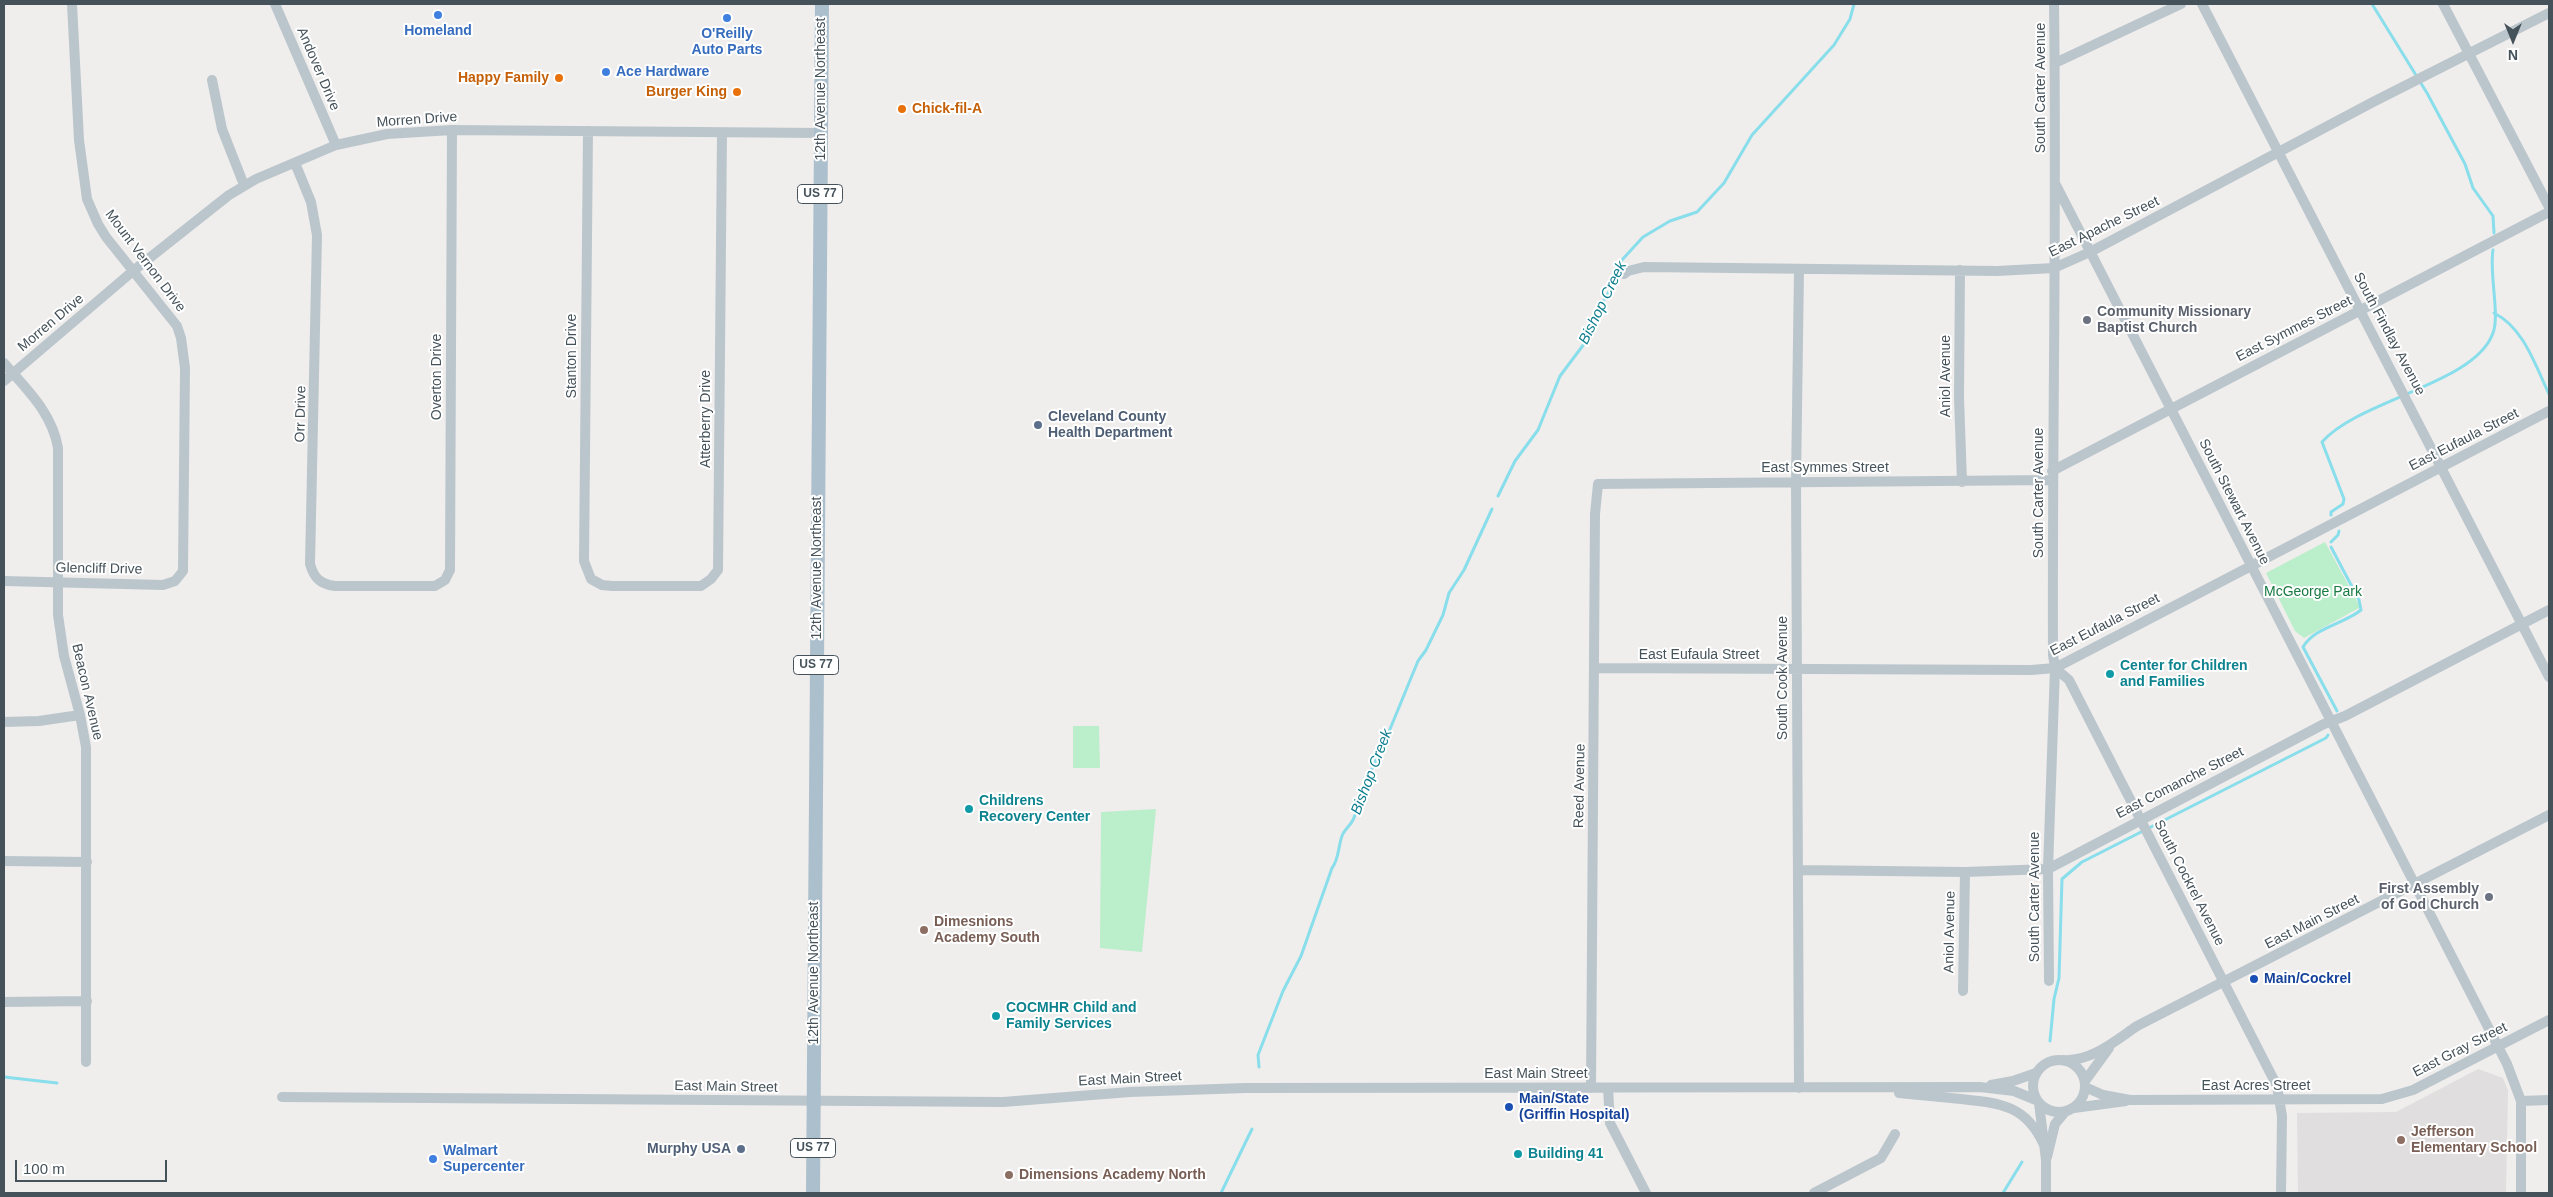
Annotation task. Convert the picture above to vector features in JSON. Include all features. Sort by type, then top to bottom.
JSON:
[{"type":"main road","name":"12th Avenue Northeast","points":[[813,1193],[822,4]]},
{"type":"street","name":"Mount Vernon Drive","points":[[72,4],[79,140],[84,187],[98,224],[133,271],[170,315],[181,338],[184,352],[183,566]]},
{"type":"street","name":"Andover Drive","points":[[275,4],[336,145]]},
{"type":"street","name":"South Carter Avenue","points":[[2049,981],[2048,869],[2055,668],[2053,655],[2052,475],[2056,185],[2054,4]]},
{"type":"street","points":[[2055,63],[2181,4]]},
{"type":"street","name":"South Findlay Avenue","points":[[2202,4],[2400,383],[2549,677]]},
{"type":"street","points":[[2443,4],[2549,207]]},
{"type":"street","name":"East Apache Street","points":[[1624,274],[1628,271],[1644,267],[1998,272],[2054,268],[2090,252],[2549,13]]},
{"type":"street","points":[[212,80],[222,129],[244,185]]},
{"type":"street","name":"Morren Drive","points":[[4,381],[200,216],[244,185],[336,145],[387,134],[452,130],[821,134]]},
{"type":"street","name":"Overton Drive","points":[[403,585],[435,586],[444,580],[450,570],[452,130]]},
{"type":"street","name":"Stanton Drive","points":[[588,131],[584,561],[590,579]]},
{"type":"street","name":"Atterberry Drive","points":[[590,579],[607,586],[692,586],[707,583],[718,570],[722,133]]},
{"type":"street","name":"Orr Drive","points":[[295,163],[311,202],[317,235],[310,564],[316,578],[327,585],[403,585]]},
{"type":"street","name":"South Stewart Avenue","points":[[2056,185],[2416,885],[2519,1090],[2521,1101],[2521,1193]]},
{"type":"street","name":"East Symmes Street","points":[[1598,484],[1962,482],[2052,475],[2170,408],[2549,212]]},
{"type":"street","name":"South Cook Avenue","points":[[1799,269],[1796,482],[1799,1088]]},
{"type":"street","name":"Aniol Avenue","points":[[1960,270],[1959,398],[1962,482]]},
{"type":"street","name":"Beacon Avenue","points":[[4,363],[48,414],[56,437],[59,462],[58,582],[60,639],[80,715],[86,747],[86,1062]]},
{"type":"street","name":"East Eufaula Street","points":[[1595,668],[2031,670],[2055,668],[2252,567],[2441,466],[2549,412]]},
{"type":"street","name":"Reed Avenue","points":[[1591,1088],[1595,514],[1598,484]]},
{"type":"street","name":"Glencliff Drive","points":[[4,582],[163,584],[175,581],[180,576],[183,566]]},
{"type":"street","name":"East Comanche Street","points":[[1798,870],[1965,872],[2048,869],[2142,823],[2331,722],[2549,610]]},
{"type":"street","name":"South Cockrel Avenue","points":[[2055,668],[2069,680],[2277,1086],[2280,1100],[2281,1193]]},
{"type":"street","points":[[4,722],[39,721],[80,715]]},
{"type":"street","name":"East Main Street","points":[[2063,1060],[2074,1061],[2090,1056],[2137,1026],[2416,885],[2549,815]]},
{"type":"street","points":[[4,861],[87,862]]},
{"type":"street","name":"Aniol Avenue","points":[[1964,991],[1965,872]]},
{"type":"street","points":[[4,1002],[87,1001]]},
{"type":"street","name":"East Gray Street","points":[[2382,1099],[2413,1090],[2549,1020]]},
{"type":"street","name":"East Main Street","points":[[2085,1084],[2115,1041]]},
{"type":"street","points":[[2046,1160],[2055,1124],[2080,1102],[2085,1084],[2076,1068],[2063,1060],[2047,1063],[2036,1073],[2033,1090],[2038,1101],[2046,1160],[2046,1193]]},
{"type":"street","name":"East Main Street","points":[[1980,1087],[2013,1081],[2036,1073]]},
{"type":"street","name":"East Acres Street","points":[[2085,1084],[2103,1095],[2130,1100]]},
{"type":"street","name":"East Main Street","points":[[282,1097],[1003,1102],[1130,1092],[1245,1088],[1980,1087],[2014,1091],[2038,1101]]},
{"type":"street","points":[[1608,1088],[1610,1123],[1646,1193]]},
{"type":"street","points":[[1851,1088],[1999,1103],[2009,1107],[2029,1121],[2044,1145]]},
{"type":"street","name":"East Acres Street","points":[[2069,1110],[2130,1100],[2382,1099]]},
{"type":"street","points":[[2521,1101],[2549,1100]]},
{"type":"street","points":[[2038,1101],[2046,1109],[2069,1110]]},
{"type":"street","points":[[1814,1193],[1881,1158],[1895,1134]]},
{"type":"shaded area","name":"Jefferson Elementary School","points":[[2478,1069],[2503,1078],[2508,1090],[2506,1193],[2298,1193],[2297,1113],[2396,1112]]},
{"type":"green space","name":"McGeorge Park","points":[[2325,542],[2359,608],[2304,638],[2295,631],[2266,573]]},
{"type":"green space","points":[[1073,726],[1099,726],[1100,768],[1073,768]]},
{"type":"green space","points":[[1156,809],[1142,952],[1100,948],[1101,812]]},
{"type":"waterway","name":"Bishop Creek","points":[[1498,496],[1515,461],[1538,430],[1560,376],[1584,344],[1589,324],[1612,287],[1621,261],[1643,237],[1670,221],[1697,212],[1724,183],[1752,135],[1834,45],[1850,19],[1854,4]]},
{"type":"waterway","points":[[2372,4],[2427,93],[2465,164],[2473,188],[2493,216],[2494,233]]},
{"type":"waterway","points":[[2331,515],[2331,512],[2343,504],[2344,499],[2322,442],[2340,427],[2362,414],[2441,379],[2464,366],[2482,351],[2493,333],[2495,325],[2492,270],[2493,250]]},
{"type":"waterway","points":[[2494,313],[2513,328],[2528,348],[2549,394]]},
{"type":"waterway","name":"Bishop Creek","points":[[1259,1067],[1258,1055],[1283,991],[1301,956],[1336,861],[1342,836],[1353,820],[1372,768],[1381,751],[1418,661],[1426,650],[1443,615],[1449,593],[1464,570],[1492,509]]},
{"type":"waterway","points":[[2331,542],[2338,535],[2339,531]]},
{"type":"waterway","points":[[2331,547],[2359,600],[2361,610],[2322,630],[2308,640],[2303,647],[2337,711]]},
{"type":"waterway","points":[[2050,1041],[2054,999],[2059,978],[2062,879],[2082,862],[2326,738],[2328,735]]},
{"type":"waterway","points":[[4,1077],[57,1083]]},
{"type":"waterway","name":"Bishop Creek","points":[[1221,1193],[1252,1129]]},
{"type":"waterway","points":[[2003,1193],[2022,1162]]},
{"type":"place","name":"Homeland","points":[[438,15]]},
{"type":"place","name":"O'Reilly Auto Parts","points":[[727,18]]},
{"type":"place","name":"Ace Hardware","points":[[606,72]]},
{"type":"place","name":"Happy Family","points":[[559,78]]},
{"type":"place","name":"Burger King","points":[[737,92]]},
{"type":"place","name":"Chick-fil-A","points":[[902,109]]},
{"type":"place","name":"Community Missionary Baptist Church","points":[[2087,320]]},
{"type":"place","name":"Cleveland County Health Department","points":[[1038,425]]},
{"type":"place","name":"Center for Children and Families","points":[[2110,674]]},
{"type":"place","name":"Childrens Recovery Center","points":[[969,809]]},
{"type":"place","name":"First Assembly of God Church","points":[[2489,897]]},
{"type":"place","name":"Dimesnions Academy South","points":[[924,930]]},
{"type":"place","name":"Main/Cockrel","points":[[2254,979]]},
{"type":"place","name":"COCMHR Child and Family Services","points":[[996,1016]]},
{"type":"place","name":"Main/State (Griffin Hospital)","points":[[1509,1107]]},
{"type":"place","name":"Jefferson Elementary School","points":[[2401,1140]]},
{"type":"place","name":"Murphy USA","points":[[741,1149]]},
{"type":"place","name":"Building 41","points":[[1518,1154]]},
{"type":"place","name":"Walmart Supercenter","points":[[433,1159]]},
{"type":"place","name":"Dimensions Academy North","points":[[1009,1175]]}]
